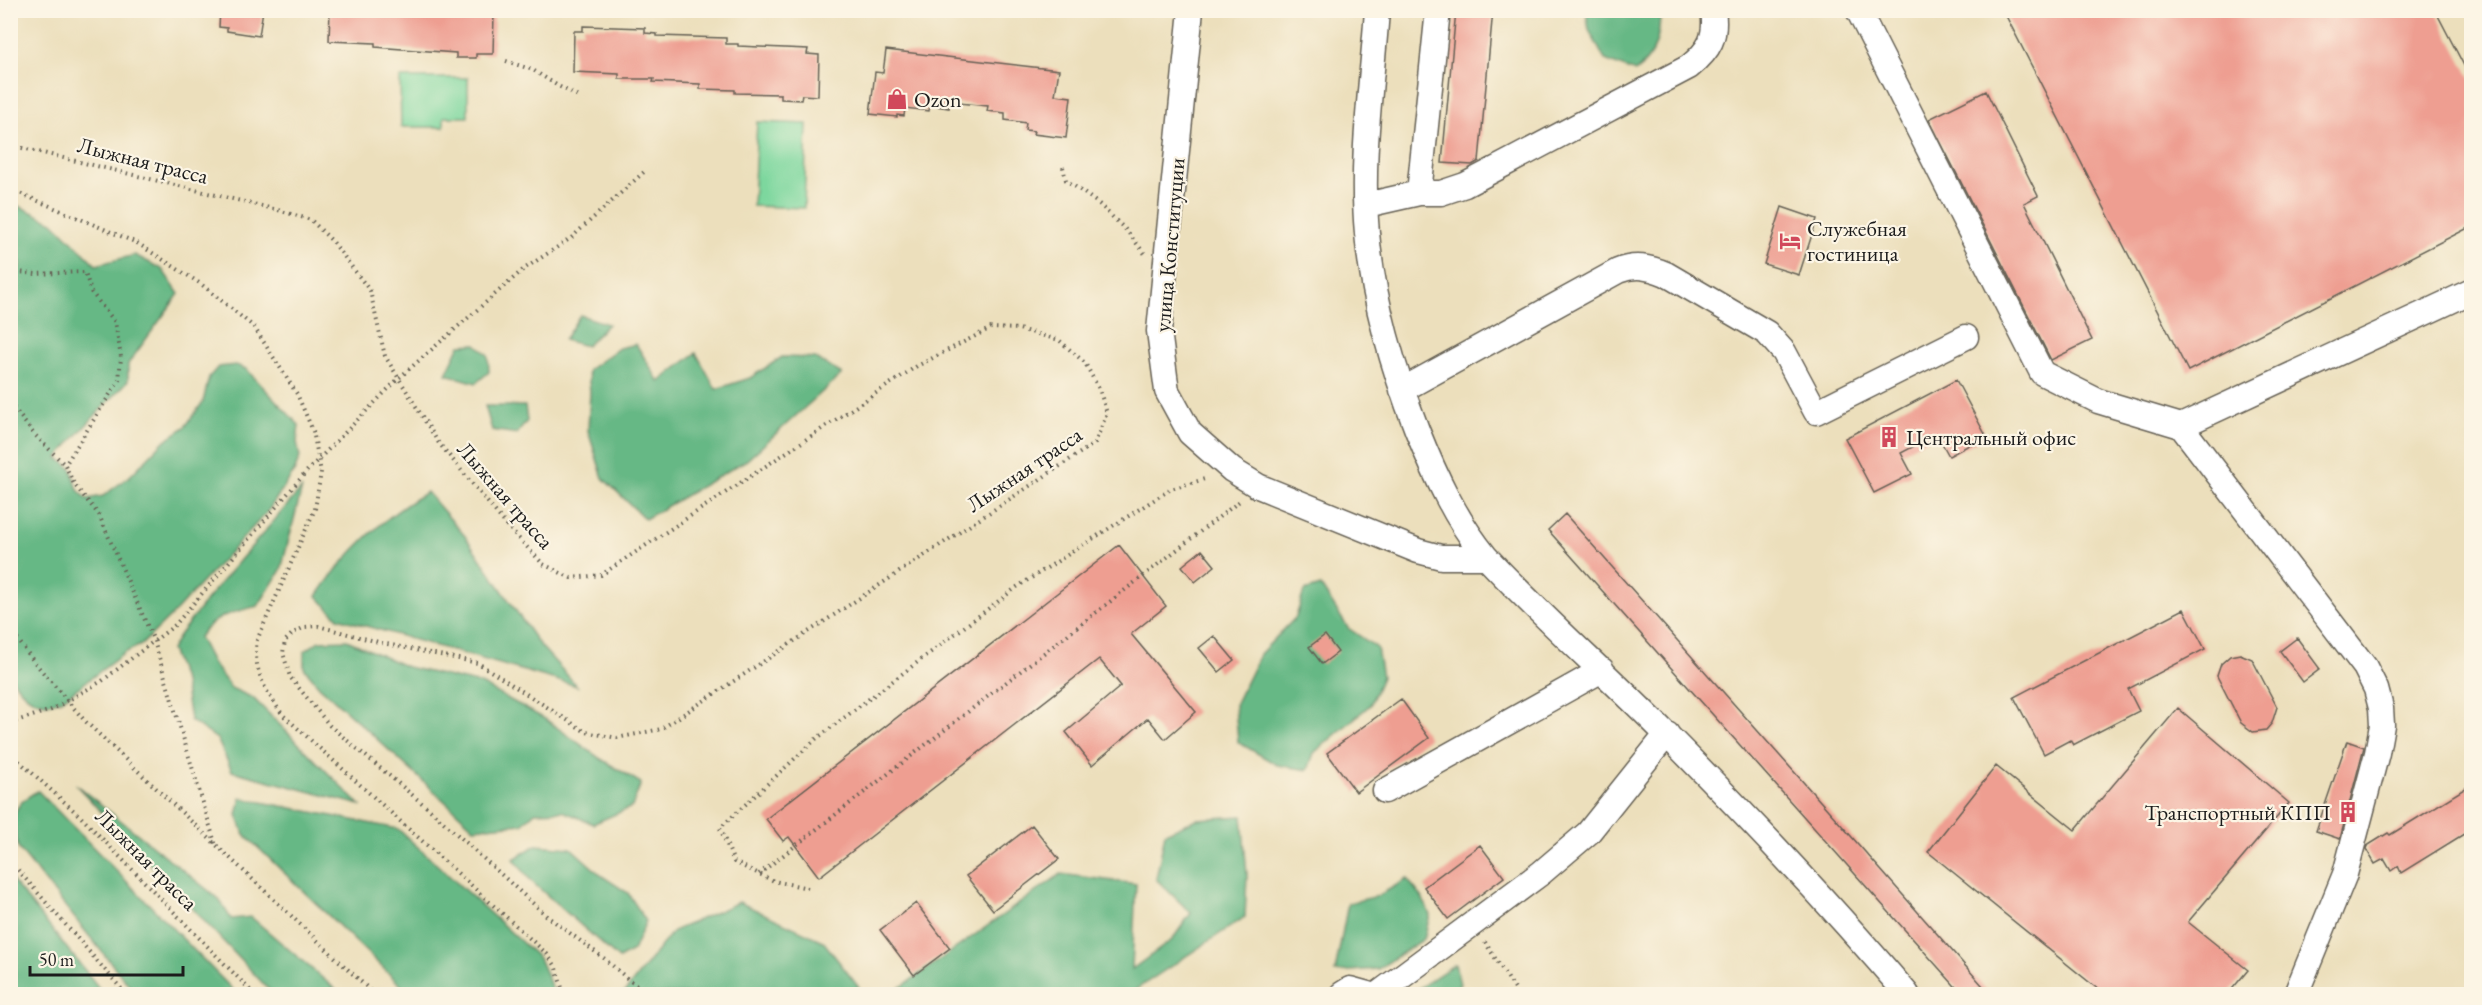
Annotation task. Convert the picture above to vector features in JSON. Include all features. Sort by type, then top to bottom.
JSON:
[{"type":"street","name":"улица Конституции","points":[[1191,10],[1159,331],[1167,391],[1190,433],[1232,470],[1258,486],[1418,551],[1441,557],[1486,557]]},
{"type":"street","points":[[1377,10],[1366,169],[1366,205],[1371,261],[1382,324],[1402,390],[1444,492],[1472,540],[1486,557],[1667,734],[1760,829],[1907,994]]},
{"type":"street","points":[[1419,193],[1438,10]]},
{"type":"street","points":[[1366,205],[1419,193],[1441,193],[1465,185],[1689,67],[1701,57],[1711,43],[1716,26],[1713,10]]},
{"type":"street","points":[[1858,10],[2042,373],[2098,400],[2181,426],[2365,667],[2376,689],[2382,725],[2377,753],[2345,874],[2296,994]]},
{"type":"street","points":[[1402,390],[1629,267],[1652,269],[1666,274],[1767,333],[1784,352],[1816,412],[1966,336]]},
{"type":"street","points":[[2181,426],[2472,291]]},
{"type":"street","points":[[1385,791],[1602,670]]},
{"type":"street","points":[[1378,994],[1541,873],[1588,833],[1667,734]]},
{"type":"street","points":[[1342,994],[1350,989],[1368,994]]},
{"type":"path","points":[[506,61],[533,70],[580,97]]},
{"type":"path","name":"Лыжная трасса","points":[[10,145],[311,220],[333,242],[370,291],[385,356],[438,441],[508,527],[543,564],[571,578],[601,575],[917,366],[991,328],[1019,329],[1059,340],[1085,363],[1099,389],[1107,413],[1095,443],[661,729],[617,738],[586,732],[478,663],[382,643],[318,626],[305,627],[293,633],[285,641],[283,653],[290,677],[330,726],[429,809],[548,917],[605,959],[630,981],[652,994]]},
{"type":"path","points":[[1063,167],[1066,180],[1099,204],[1125,230],[1141,251],[1165,268]]},
{"type":"path","points":[[10,723],[51,710],[102,681],[175,625],[318,459],[399,378],[524,269],[571,238],[644,172]]},
{"type":"path","points":[[10,189],[137,243],[201,284],[254,327],[297,394],[313,431],[321,472],[315,509],[257,640],[255,655],[266,693],[283,715],[547,954],[555,965],[564,994]]},
{"type":"path","points":[[10,271],[36,274],[85,272],[91,292],[115,322],[122,357],[119,380],[65,465]]},
{"type":"path","points":[[10,403],[33,433],[65,465],[74,484],[99,515],[154,641],[216,846]]},
{"type":"path","points":[[808,888],[774,881],[735,862],[720,828],[816,739],[1017,587],[1171,489],[1232,470]]},
{"type":"path","points":[[759,874],[1258,486]]},
{"type":"path","points":[[10,629],[35,663],[85,721],[374,994]]},
{"type":"path","name":"Лыжная трасса","points":[[10,753],[81,817],[254,994]]},
{"type":"path","points":[[10,861],[126,994]]},
{"type":"path","points":[[1474,923],[1518,994]]},
{"type":"green space","points":[[1586,11],[1660,11],[1658,37],[1652,52],[1642,66],[1635,72],[1605,60],[1589,30]]},
{"type":"green space","points":[[400,78],[468,78],[468,117],[444,117],[444,127],[401,127]]},
{"type":"green space","points":[[757,122],[807,124],[804,208],[753,206]]},
{"type":"green space","points":[[10,202],[53,222],[96,265],[135,255],[162,269],[179,294],[128,364],[128,381],[78,433],[58,458],[71,468],[78,490],[87,499],[103,496],[130,476],[165,440],[185,427],[203,402],[209,377],[218,367],[236,365],[246,369],[299,425],[297,442],[300,457],[294,472],[268,511],[174,613],[141,645],[126,652],[63,699],[47,703],[27,696],[11,677],[15,646],[10,638],[10,286],[15,283],[21,262],[11,255]]},
{"type":"green space","points":[[580,315],[608,324],[586,346],[564,340]]},
{"type":"green space","points":[[476,344],[488,355],[489,372],[476,383],[446,374],[460,345]]},
{"type":"green space","points":[[636,344],[659,382],[696,353],[716,389],[750,378],[782,357],[815,358],[842,374],[747,460],[645,519],[603,478],[588,431],[590,392],[588,370],[619,348]]},
{"type":"green space","points":[[485,406],[525,406],[527,421],[517,434],[492,430]]},
{"type":"green space","points":[[302,488],[281,570],[258,606],[217,620],[199,637],[213,664],[231,688],[253,698],[360,805],[232,771],[217,739],[190,720],[184,682],[171,650],[180,634],[216,588]]},
{"type":"green space","points":[[427,492],[465,536],[538,643],[577,686],[338,618],[317,596],[340,565],[366,537],[396,512]]},
{"type":"green space","points":[[1321,586],[1348,628],[1377,648],[1382,677],[1370,705],[1314,753],[1308,770],[1277,765],[1238,742],[1235,705],[1260,654],[1296,617],[1304,591]]},
{"type":"green space","points":[[347,640],[407,667],[481,684],[545,719],[601,759],[641,783],[632,807],[593,824],[563,811],[535,812],[522,824],[474,828],[319,686],[304,668],[304,652],[319,641]]},
{"type":"green space","points":[[75,784],[219,899],[231,919],[251,917],[341,994],[273,994]]},
{"type":"green space","points":[[38,791],[237,994],[136,994],[18,848],[14,822],[17,808]]},
{"type":"green space","points":[[241,798],[398,829],[539,958],[553,994],[410,994],[244,834],[237,815]]},
{"type":"green space","points":[[1242,816],[1247,875],[1245,917],[1129,994],[891,994],[1061,874],[1136,884],[1132,969],[1172,940],[1191,913],[1156,879],[1165,833],[1197,819]]},
{"type":"green space","points":[[536,845],[571,848],[602,876],[628,893],[646,921],[633,951],[619,959],[531,881],[514,859]]},
{"type":"green space","points":[[10,879],[104,994],[13,994],[15,965],[10,964]]},
{"type":"green space","points":[[1407,879],[1422,897],[1430,915],[1424,939],[1378,969],[1335,972],[1348,903],[1378,896]]},
{"type":"green space","points":[[739,902],[823,941],[864,994],[623,994],[673,931]]},
{"type":"green space","points":[[1455,964],[1460,984],[1452,994],[1410,994]]},
{"type":"building","points":[[220,10],[263,10],[259,36],[227,31],[227,28],[219,27]]},
{"type":"building","points":[[330,10],[482,10],[482,13],[494,13],[493,54],[476,54],[476,58],[456,58],[456,53],[375,47],[375,43],[329,41]]},
{"type":"building","points":[[1456,10],[1493,10],[1479,161],[1472,165],[1442,163]]},
{"type":"building","points":[[2003,10],[2435,10],[2472,81],[2472,226],[2188,371]]},
{"type":"building","points":[[583,26],[645,28],[645,33],[657,34],[657,36],[726,38],[726,44],[738,44],[738,46],[808,49],[807,54],[819,55],[818,96],[802,95],[801,100],[781,99],[781,94],[735,93],[735,90],[700,89],[700,84],[653,82],[654,79],[619,79],[619,74],[573,72],[574,31],[583,31]]},
{"type":"building","points":[[886,50],[1059,70],[1055,95],[1071,97],[1066,138],[1033,134],[1034,131],[1025,130],[1026,123],[1005,120],[1005,113],[987,111],[988,106],[949,102],[949,108],[930,105],[929,111],[905,108],[904,116],[870,114],[875,72],[883,73]]},
{"type":"building","points":[[1986,91],[2038,196],[2024,203],[2092,340],[2051,360],[1929,119]]},
{"type":"building","name":"Служебная гостиница","points":[[1782,207],[1817,219],[1799,275],[1764,264]]},
{"type":"building","name":"Центральный офис","points":[[1956,380],[1986,436],[1949,456],[1937,434],[1901,453],[1912,474],[1874,493],[1845,438]]},
{"type":"building","points":[[1565,514],[1990,994],[1962,994],[1548,530]]},
{"type":"building","points":[[1119,545],[1166,606],[1131,634],[1196,712],[1165,739],[1148,718],[1092,765],[1066,732],[1121,686],[1099,659],[819,877],[789,837],[783,841],[766,819]]},
{"type":"building","points":[[1202,550],[1215,566],[1195,582],[1182,566]]},
{"type":"building","points":[[2184,609],[2205,649],[2128,689],[2139,711],[2073,745],[2070,740],[2044,754],[2014,697]]},
{"type":"building","points":[[1325,635],[1338,652],[1322,664],[1309,647]]},
{"type":"building","points":[[1214,636],[1234,660],[1219,672],[1199,648]]},
{"type":"building","points":[[2297,638],[2320,669],[2303,682],[2280,651]]},
{"type":"building","points":[[2240,654],[2252,659],[2277,707],[2272,723],[2266,730],[2253,732],[2241,723],[2217,676],[2221,664],[2230,656]]},
{"type":"building","points":[[1401,699],[1429,738],[1356,792],[1327,753]]},
{"type":"building","points":[[2178,708],[2289,803],[2188,922],[2248,970],[2228,994],[2104,994],[1928,852],[1996,766],[2075,830]]},
{"type":"building","points":[[2347,741],[2364,747],[2340,839],[2316,831]]},
{"type":"building","points":[[2472,784],[2472,829],[2401,873],[2398,866],[2391,871],[2384,859],[2375,864],[2366,849],[2367,846],[2388,833],[2390,835]]},
{"type":"building","points":[[1032,825],[1059,859],[993,910],[966,876]]},
{"type":"building","points":[[1480,845],[1504,877],[1448,919],[1424,887]]},
{"type":"building","points":[[916,903],[950,948],[914,975],[880,930]]},
{"type":"place","name":"Ozon","points":[[897,99]]},
{"type":"place","name":"Служебная гостиница","points":[[1790,241]]},
{"type":"place","name":"Центральный офис","points":[[1889,437]]},
{"type":"place","name":"Транспортный КПП","points":[[2348,812]]}]
